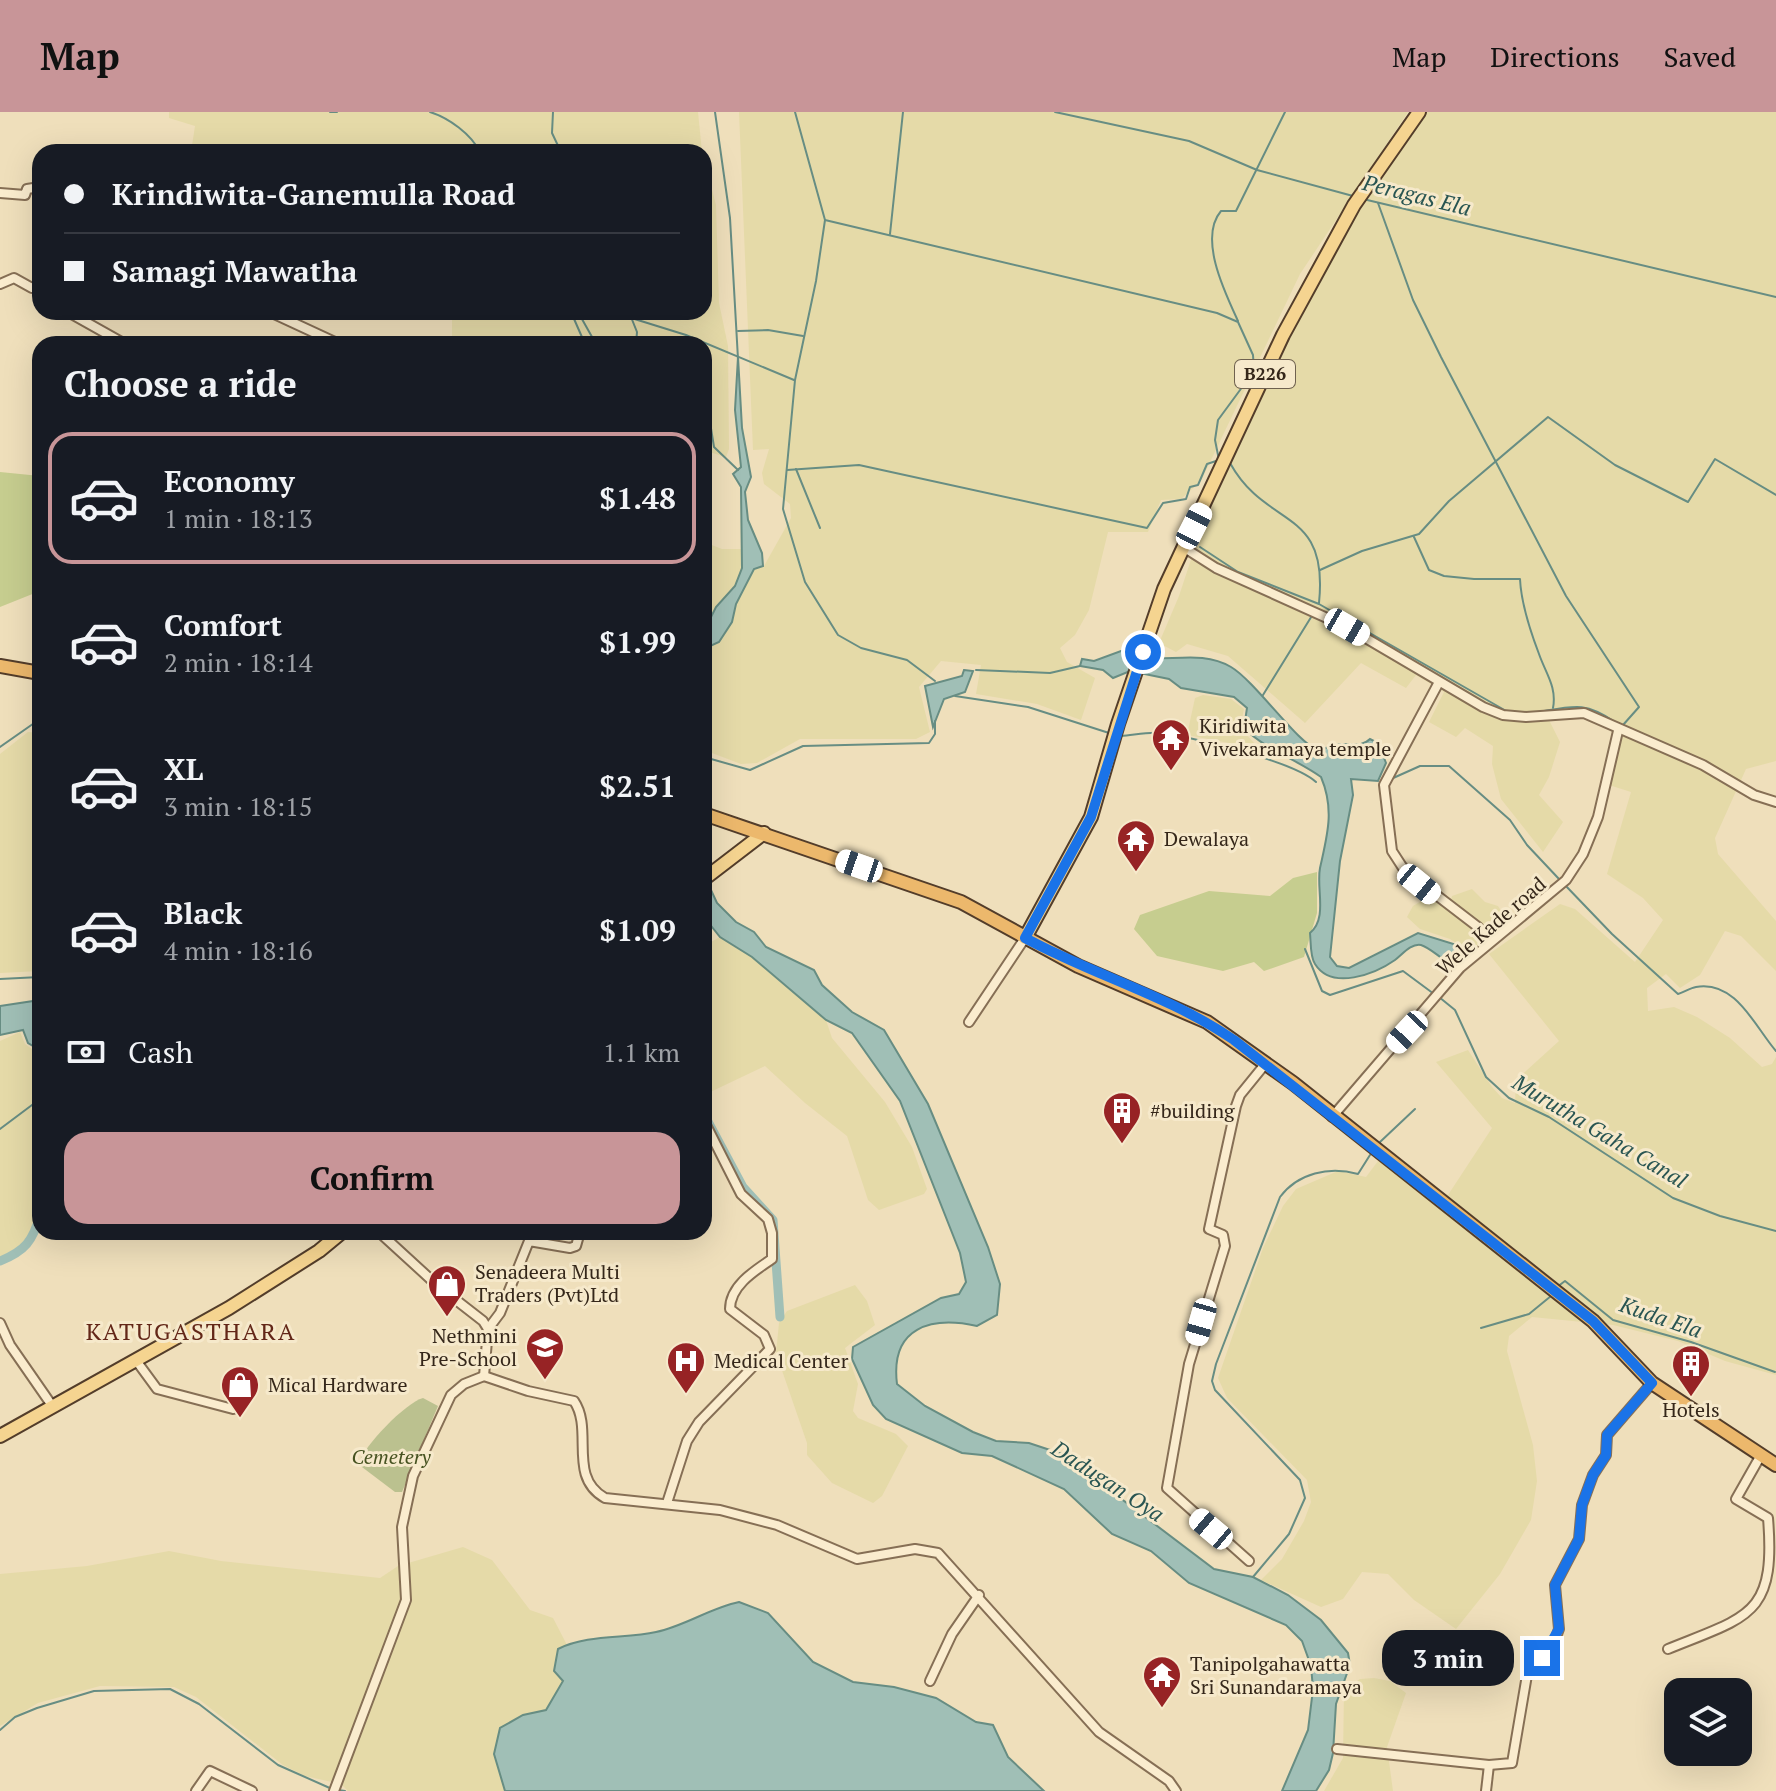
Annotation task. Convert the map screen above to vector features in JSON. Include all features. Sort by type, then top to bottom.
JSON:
[{"type":"highway","points":[[0,666],[32,672]]},
{"type":"highway","points":[[712,817],[961,902],[1078,966],[1207,1022],[1266,1063],[1593,1321],[1652,1383],[1776,1465]]},
{"type":"main road","name":"B226","points":[[1025,938],[1091,817],[1133,680],[1183,547],[1290,321],[1358,200],[1419,112]]},
{"type":"main road","points":[[712,872],[764,833]]},
{"type":"main road","points":[[0,1436],[229,1308],[332,1240]]},
{"type":"street","points":[[0,193],[25,195],[27,189],[32,188]]},
{"type":"street","points":[[0,284],[14,278],[32,286]]},
{"type":"street","points":[[82,320],[111,336]]},
{"type":"street","points":[[287,320],[322,336]]},
{"type":"street","points":[[1183,547],[1216,568],[1347,627],[1439,682],[1503,715],[1584,713],[1618,731],[1703,765],[1754,795],[1776,802]]},
{"type":"street","points":[[1439,682],[1386,781],[1393,858],[1429,892],[1478,927],[1490,942]]},
{"type":"street","name":"Wele Kade road","points":[[1332,1117],[1448,980],[1563,883],[1583,854],[1598,817],[1618,731]]},
{"type":"street","points":[[969,1022],[1025,938]]},
{"type":"street","points":[[1249,1561],[1167,1488],[1189,1364],[1225,1246],[1223,1235],[1209,1229],[1236,1106],[1240,1095],[1266,1063]]},
{"type":"street","points":[[667,1503],[687,1441],[699,1422],[770,1349],[764,1335],[730,1309],[730,1298],[748,1277],[772,1259],[772,1233],[768,1219],[741,1194],[712,1137]]},
{"type":"street","points":[[388,1240],[438,1286],[475,1312],[488,1329]]},
{"type":"street","points":[[484,1376],[488,1329],[500,1313],[529,1241],[570,1248],[576,1246],[578,1240]]},
{"type":"street","points":[[0,1323],[10,1345],[53,1407]]},
{"type":"street","points":[[135,1359],[157,1389],[233,1409]]},
{"type":"street","points":[[334,1791],[406,1600],[404,1507],[417,1466],[451,1395],[464,1384],[484,1376],[528,1391],[574,1401],[580,1409],[581,1453],[587,1479],[595,1492],[605,1498],[720,1510],[777,1525],[857,1559],[930,1549],[946,1559],[1099,1732],[1169,1781],[1176,1791]]},
{"type":"street","points":[[1337,1749],[1489,1765],[1507,1766],[1512,1763],[1527,1675],[1553,1645],[1559,1629],[1555,1585],[1579,1539],[1582,1505],[1593,1475],[1606,1455],[1607,1435],[1652,1383]]},
{"type":"street","points":[[1668,1649],[1727,1625],[1760,1603],[1765,1587],[1768,1518],[1736,1499],[1761,1455]]},
{"type":"street","points":[[930,1681],[952,1634],[979,1595]]},
{"type":"street","points":[[1486,1791],[1489,1765]]},
{"type":"street","points":[[196,1791],[210,1771],[252,1791]]},
{"type":"shaded area","points":[[169,112],[698,112],[701,144],[192,144],[195,126],[169,118]]},
{"type":"shaded area","points":[[739,112],[1408,112],[1300,274],[1201,481],[1181,499],[1161,500],[1148,532],[1108,532],[1089,610],[1075,635],[1060,648],[1067,662],[1095,678],[1081,720],[1037,704],[976,694],[981,665],[941,661],[919,687],[930,732],[916,739],[800,739],[757,763],[741,764],[712,753],[712,645],[719,642],[732,621],[736,604],[754,569],[764,566],[791,518],[790,504],[764,484],[762,473],[769,449],[753,450]]},
{"type":"shaded area","points":[[1425,112],[1776,112],[1776,761],[1746,769],[1715,838],[1718,854],[1776,921],[1776,971],[1741,936],[1725,931],[1700,975],[1680,988],[1666,974],[1647,988],[1648,1011],[1674,1007],[1697,1017],[1730,1038],[1762,1067],[1772,1064],[1776,1057],[1776,1375],[1725,1361],[1678,1341],[1613,1325],[1532,1317],[1509,1336],[1507,1351],[1533,1445],[1537,1481],[1531,1520],[1500,1574],[1456,1629],[1414,1600],[1388,1574],[1362,1572],[1343,1599],[1321,1607],[1261,1580],[1282,1559],[1304,1521],[1311,1502],[1307,1480],[1227,1398],[1218,1378],[1263,1248],[1283,1206],[1296,1189],[1338,1171],[1366,1177],[1378,1161],[1448,1195],[1492,1128],[1436,1062],[1468,1050],[1492,1087],[1502,1098],[1515,1103],[1516,1080],[1559,1041],[1489,954],[1560,904],[1575,909],[1635,962],[1663,920],[1643,898],[1607,874],[1631,792],[1609,785],[1622,731],[1581,710],[1549,720],[1560,742],[1549,777],[1539,795],[1563,822],[1543,852],[1501,799],[1492,764],[1493,746],[1465,728],[1456,737],[1429,722],[1444,692],[1416,675],[1406,688],[1361,663],[1305,723],[1228,656],[1187,644],[1176,652],[1159,643],[1179,596],[1210,502],[1230,466],[1285,346],[1342,236]]},
{"type":"shaded area","points":[[712,190],[716,205],[719,303],[728,346],[729,449],[726,457],[712,453],[712,336],[452,336],[452,320],[712,320]]},
{"type":"shaded area","points":[[712,545],[722,549],[744,549],[740,577],[712,619]]},
{"type":"shaded area","points":[[1203,695],[1231,699],[1244,709],[1240,728],[1256,745],[1255,748],[1187,735],[1195,698]]},
{"type":"shaded area","points":[[28,732],[32,732],[32,971],[0,973],[0,754]]},
{"type":"shaded area","points":[[1472,889],[1485,902],[1498,906],[1508,922],[1489,934],[1450,904],[1452,896]]},
{"type":"shaded area","points":[[1430,896],[1475,929],[1484,941],[1470,952],[1450,939],[1420,929],[1407,917],[1413,906]]},
{"type":"shaded area","points":[[720,937],[752,957],[826,1020],[832,1038],[885,1102],[912,1147],[927,1189],[924,1194],[879,1210],[868,1200],[847,1136],[765,1066],[712,1091],[712,942]]},
{"type":"shaded area","points":[[20,1032],[25,1044],[32,1049],[32,1227],[23,1244],[0,1257],[0,1041]]},
{"type":"shaded area","points":[[855,1285],[867,1301],[875,1325],[845,1348],[858,1384],[853,1411],[858,1418],[896,1434],[908,1446],[882,1496],[873,1503],[832,1483],[807,1455],[807,1443],[776,1353],[779,1323],[787,1311]]},
{"type":"shaded area","points":[[463,1547],[492,1560],[530,1610],[553,1618],[567,1645],[558,1649],[563,1681],[546,1710],[523,1715],[494,1754],[505,1791],[348,1791],[341,1784],[305,1776],[283,1765],[196,1697],[174,1687],[100,1686],[38,1703],[0,1726],[0,1574],[87,1566],[169,1551],[221,1561],[380,1578],[398,1566]]},
{"type":"shaded area","points":[[1360,1679],[1390,1681],[1406,1693],[1387,1747],[1393,1791],[1324,1791],[1343,1758],[1344,1690]]},
{"type":"green space","points":[[0,472],[32,475],[32,594],[0,607]]},
{"type":"green space","points":[[1317,872],[1317,913],[1304,957],[1264,971],[1254,962],[1223,971],[1157,956],[1134,929],[1140,915],[1209,891],[1270,896],[1293,878]]},
{"type":"green space","name":"Cemetery","points":[[423,1398],[438,1406],[402,1492],[395,1492],[358,1464],[386,1426]]},
{"type":"water","points":[[738,357],[742,428],[751,477],[745,492],[748,520],[762,553],[763,566],[754,569],[736,604],[732,622],[719,642],[712,645],[712,615],[735,586],[742,568],[741,487],[733,474],[741,467],[735,410]]},
{"type":"water","points":[[1121,651],[1137,651],[1135,657],[1208,659],[1231,667],[1300,737],[1317,749],[1360,744],[1370,739],[1378,743],[1386,763],[1378,781],[1351,779],[1353,795],[1340,861],[1330,957],[1337,966],[1349,968],[1418,933],[1460,946],[1464,959],[1448,979],[1443,959],[1421,945],[1410,948],[1387,965],[1365,975],[1343,978],[1322,972],[1312,958],[1310,933],[1319,919],[1319,876],[1329,812],[1321,777],[1244,728],[1247,708],[1234,697],[1181,688],[1169,679],[1130,671],[1113,678],[1103,670],[1080,666],[1082,659],[1094,661]]},
{"type":"water","points":[[964,670],[973,671],[965,692],[944,699],[933,727],[925,686],[962,676]]},
{"type":"water","points":[[712,892],[717,903],[736,922],[754,932],[766,947],[814,970],[822,985],[852,1012],[884,1030],[928,1104],[988,1247],[1000,1284],[997,1315],[977,1326],[944,1323],[917,1330],[900,1349],[897,1384],[925,1406],[973,1432],[996,1441],[1029,1443],[1062,1454],[1214,1569],[1253,1577],[1288,1595],[1321,1620],[1348,1653],[1350,1665],[1336,1704],[1329,1770],[1316,1791],[1282,1791],[1308,1730],[1313,1689],[1311,1666],[1302,1641],[1286,1625],[1189,1583],[1151,1551],[1112,1534],[1064,1489],[992,1456],[962,1453],[886,1419],[873,1405],[852,1359],[853,1347],[941,1298],[959,1294],[966,1282],[960,1253],[900,1101],[852,1033],[826,1020],[752,957],[720,937],[712,927]]},
{"type":"water","points":[[32,1001],[32,1045],[23,1030],[0,1035],[0,1006]]},
{"type":"water","points":[[739,1602],[768,1613],[813,1662],[853,1682],[894,1687],[936,1698],[976,1722],[993,1725],[1008,1757],[1044,1791],[505,1791],[494,1754],[500,1728],[523,1715],[546,1710],[563,1681],[554,1671],[558,1649],[582,1641],[667,1629]]},
{"type":"waterway","points":[[330,112],[337,112]]},
{"type":"waterway","points":[[430,112],[459,128],[474,144]]},
{"type":"waterway","name":"Peragas Ela","points":[[553,112],[552,133],[557,144]]},
{"type":"waterway","name":"Peragas Ela","points":[[715,112],[730,218],[738,359]]},
{"type":"waterway","points":[[795,112],[825,220],[795,380],[783,509],[805,582],[838,635],[861,648],[907,660],[935,681]]},
{"type":"waterway","points":[[890,234],[903,112]]},
{"type":"waterway","name":"Peragas Ela","points":[[1055,112],[1189,141],[1257,170],[1353,196]]},
{"type":"waterway","points":[[1238,321],[1216,266],[1212,236],[1215,222],[1221,211],[1236,211],[1285,112]]},
{"type":"waterway","name":"Peragas Ela","points":[[1363,199],[1776,297]]},
{"type":"waterway","points":[[1378,203],[1413,300],[1441,357],[1566,596],[1639,707],[1623,725]]},
{"type":"waterway","points":[[787,470],[859,465],[1147,528],[1163,503],[1186,499],[1190,487],[1198,485],[1207,464],[1219,460],[1215,440],[1218,420],[1254,371],[1253,355],[1238,322],[1217,313],[825,220]]},
{"type":"waterway","points":[[574,320],[582,336]]},
{"type":"waterway","points":[[582,320],[592,336]]},
{"type":"waterway","name":"Peragas Ela","points":[[632,320],[637,336]]},
{"type":"waterway","points":[[638,320],[688,336]]},
{"type":"waterway","points":[[738,331],[768,330],[803,336]]},
{"type":"waterway","points":[[712,346],[794,380]]},
{"type":"waterway","points":[[1320,570],[1362,551],[1419,534],[1449,501],[1548,417],[1615,465],[1688,502],[1715,459],[1776,495]]},
{"type":"waterway","name":"Peragas Ela","points":[[712,435],[714,447],[738,470]]},
{"type":"waterway","points":[[1230,463],[1261,500],[1305,534],[1315,550],[1320,572],[1319,603]]},
{"type":"waterway","points":[[796,469],[820,528]]},
{"type":"waterway","points":[[1414,537],[1429,570],[1444,576],[1520,579],[1530,627],[1552,687],[1553,708]]},
{"type":"waterway","points":[[1200,547],[1238,572],[1319,604],[1508,712]]},
{"type":"waterway","points":[[1263,695],[1313,614]]},
{"type":"waterway","points":[[976,670],[1050,673],[1080,666]]},
{"type":"waterway","points":[[955,696],[1028,707],[1109,733]]},
{"type":"waterway","points":[[1539,712],[1587,708],[1615,722]]},
{"type":"waterway","points":[[712,759],[750,770],[803,746],[929,743],[935,734],[935,721]]},
{"type":"waterway","points":[[0,747],[32,725]]},
{"type":"waterway","points":[[1121,736],[1159,733],[1194,739],[1265,758],[1316,782]]},
{"type":"waterway","points":[[1391,779],[1420,766],[1449,766],[1510,820],[1527,845],[1559,879]]},
{"type":"waterway","points":[[1564,884],[1612,934],[1678,994],[1696,987],[1722,991],[1743,1007],[1776,1051]]},
{"type":"waterway","name":"Murutha Gaha Canal","points":[[1305,949],[1322,991],[1330,995],[1403,971],[1434,994]]},
{"type":"waterway","points":[[0,979],[32,977]]},
{"type":"waterway","name":"Murutha Gaha Canal","points":[[1439,997],[1455,1010],[1486,1077],[1509,1098],[1549,1117],[1673,1198],[1720,1216],[1776,1231]]},
{"type":"waterway","points":[[0,1129],[32,1105]]},
{"type":"waterway","points":[[1380,1142],[1415,1109]]},
{"type":"waterway","points":[[712,1129],[743,1187],[773,1220],[780,1317]]},
{"type":"waterway","points":[[1253,1577],[1289,1534],[1305,1498],[1300,1480],[1215,1390],[1212,1381],[1216,1364],[1280,1197],[1296,1182],[1325,1171],[1358,1174],[1370,1155]]},
{"type":"waterway","points":[[0,1261],[16,1253],[32,1235]]},
{"type":"waterway","name":"Kuda Ela","points":[[1557,1287],[1565,1281],[1613,1320],[1691,1342],[1775,1372]]},
{"type":"waterway","points":[[1481,1328],[1529,1314],[1551,1296]]},
{"type":"waterway","points":[[0,1730],[15,1717],[94,1691],[170,1689],[199,1704],[278,1765],[332,1789]]},
{"type":"waterway","points":[[338,1790],[345,1791]]},
{"type":"place","name":"Kiridiwita Vivekaramaya temple","points":[[1171,772]]},
{"type":"place","name":"Dewalaya","points":[[1136,873]]},
{"type":"place","name":"#building","points":[[1122,1145]]},
{"type":"place","name":"Senadeera Multi Traders (Pvt)Ltd","points":[[447,1318]]},
{"type":"place","name":"Nethmini Pre-School","points":[[545,1381]]},
{"type":"place","name":"Medical Center","points":[[686,1395]]},
{"type":"place","name":"Hotels","points":[[1691,1398]]},
{"type":"place","name":"Mical Hardware","points":[[240,1419]]},
{"type":"place","name":"Tanipolgahawatta Sri Sunandaramaya","points":[[1162,1709]]},
{"type":"district","name":"KATUGASTHARA","points":[[191,1332]]},
{"type":"route","points":[[1143,652],[1091,817],[1025,938],[1078,966],[1176,1006],[1234,1040],[1293,1083],[1593,1321],[1652,1383],[1607,1435],[1606,1455],[1593,1475],[1582,1505],[1579,1539],[1555,1585],[1559,1629],[1553,1645],[1542,1658]]},
{"type":"water label","name":"Dadugan Oya","points":[[1108,1481]]}]
